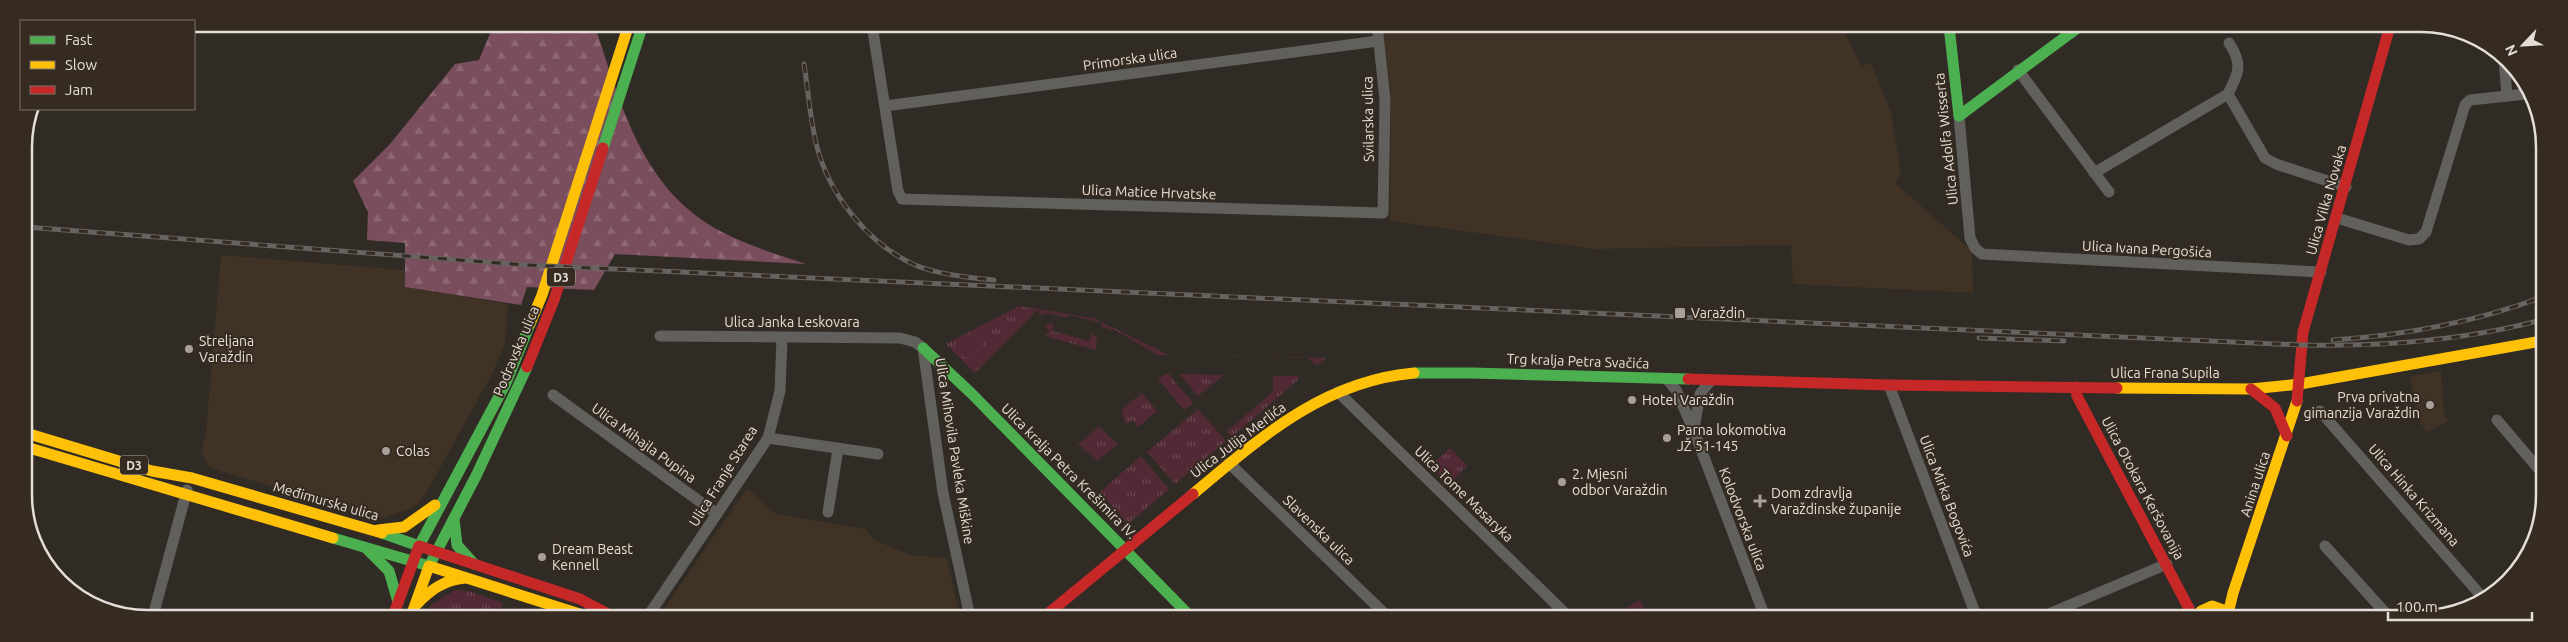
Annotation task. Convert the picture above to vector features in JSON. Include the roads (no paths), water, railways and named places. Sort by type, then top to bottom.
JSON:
[{"type":"main road","name":"Ulica Adolfa Wisserta","points":[[1950,32],[1959,116]]},
{"type":"main road","points":[[1959,116],[2018,70],[2071,32]]},
{"type":"main road","name":"Ulica Vilka Novaka","points":[[2300,384],[2299,360],[2303,332],[2346,187],[2388,32]]},
{"type":"main road","name":"Podravska ulica","points":[[395,610],[419,546],[506,382],[542,295],[626,33]]},
{"type":"main road","name":"Podravska ulica","points":[[413,610],[429,566],[519,386],[554,300],[641,33]]},
{"type":"main road","name":"Ulica Frana Supila","points":[[1784,383],[2076,388],[2251,388],[2300,384],[2536,342]]},
{"type":"main road","name":"Ulica kralja Petra Krešimira IV.","points":[[923,348],[953,375],[1184,610]]},
{"type":"main road","name":"Ulica Julija Merlića","points":[[1053,610],[1229,463],[1314,403],[1367,381],[1408,373],[1489,373]]},
{"type":"main road","name":"Trg kralja Petra Svačića","points":[[1489,373],[1784,383]]},
{"type":"main road","name":"Anina ulica","points":[[2229,609],[2286,436],[2300,384]]},
{"type":"main road","name":"Ulica Otokara Keršovanija","points":[[2076,388],[2077,396],[2191,609]]},
{"type":"main road","points":[[2251,388],[2268,400],[2279,413],[2286,436]]},
{"type":"main road","name":"Međimurska ulica","points":[[32,435],[152,471],[192,478],[372,530],[580,600],[600,610]]},
{"type":"main road","name":"D3","points":[[32,449],[429,566]]},
{"type":"main road","name":"D3","points":[[372,530],[388,530],[411,524],[444,500]]},
{"type":"main road","points":[[454,519],[456,545],[476,566]]},
{"type":"main road","points":[[362,545],[390,571],[394,580],[398,602]]},
{"type":"main road","points":[[429,566],[567,610]]},
{"type":"main road","points":[[414,610],[430,592],[443,583],[455,579],[469,578]]},
{"type":"main road","points":[[2207,609],[2233,593]]},
{"type":"main road","points":[[2186,601],[2219,609]]},
{"type":"street","name":"Svilarska ulica","points":[[1377,32],[1385,100],[1383,213]]},
{"type":"street","points":[[873,33],[885,106]]},
{"type":"street","name":"Primorska ulica","points":[[885,106],[1378,41]]},
{"type":"street","points":[[2094,173],[2228,94],[2237,76],[2239,58],[2229,43]]},
{"type":"street","points":[[2018,70],[2109,192]]},
{"type":"street","points":[[2505,70],[2507,96]]},
{"type":"street","points":[[2228,94],[2265,158],[2276,164],[2346,187]]},
{"type":"street","points":[[2337,218],[2410,240],[2419,239],[2426,232],[2465,105],[2470,100],[2522,94]]},
{"type":"street","name":"Ulica Matice Hrvatske","points":[[885,106],[899,195],[902,199],[914,201],[1383,213]]},
{"type":"street","name":"Ulica Adolfa Wisserta","points":[[1959,116],[1970,238],[1975,248]]},
{"type":"street","name":"Ulica Ivana Pergošića","points":[[1975,248],[1982,254],[1992,256],[2321,272]]},
{"type":"street","name":"Ulica Janka Leskovara","points":[[660,336],[900,338],[915,342],[923,348]]},
{"type":"street","name":"Ulica Franje Starea","points":[[652,610],[768,438],[780,391],[782,338]]},
{"type":"street","name":"Ulica Mihovila Pavleka Miškine","points":[[923,348],[943,494],[968,610]]},
{"type":"street","name":"Trg kralja Petra Svačića","points":[[1667,379],[1676,390],[1694,431]]},
{"type":"street","points":[[1694,431],[1700,394],[1710,380]]},
{"type":"street","name":"Ulica Mirka Bogovića","points":[[1889,385],[1974,609]]},
{"type":"street","name":"Ulica Tome Masaryka","points":[[1338,392],[1561,609]]},
{"type":"street","name":"Ulica Mihajla Pupina","points":[[553,395],[717,514]]},
{"type":"street","name":"Ulica Hinka Krizmana","points":[[2320,411],[2480,593]]},
{"type":"street","points":[[2497,420],[2536,466]]},
{"type":"street","name":"Kolodvorska ulica","points":[[1694,431],[1762,609]]},
{"type":"street","points":[[768,438],[878,454]]},
{"type":"street","points":[[828,512],[838,449]]},
{"type":"street","name":"Slavenska ulica","points":[[1229,463],[1380,609]]},
{"type":"street","points":[[155,610],[192,478]]},
{"type":"street","points":[[2325,546],[2382,609]]},
{"type":"street","points":[[2060,609],[2167,564]]},
{"type":"railway","points":[[804,64],[814,133],[822,162],[840,198],[866,231],[898,256],[915,265],[964,277],[994,280]]},
{"type":"railway","points":[[33,228],[525,265],[2301,345],[2392,344],[2452,338],[2536,321]]},
{"type":"railway","points":[[2333,340],[2387,335],[2465,321],[2536,299]]},
{"type":"railway","points":[[1979,338],[2064,341]]},
{"type":"place","name":"Varaždin","points":[[1680,313]]},
{"type":"place","name":"Streljana Varaždin","points":[[189,349]]},
{"type":"place","name":"Hotel Varaždin","points":[[1632,400]]},
{"type":"place","name":"Prva privatna gimanzija Varaždin","points":[[2430,405]]},
{"type":"place","name":"Parna lokomotiva JŽ 51-145","points":[[1667,438]]},
{"type":"place","name":"Colas","points":[[386,451]]},
{"type":"place","name":"2. Mjesni odbor Varaždin","points":[[1562,482]]},
{"type":"place","name":"Dom zdravlja Varaždinske županije","points":[[1760,501]]},
{"type":"place","name":"Dream Beast Kennell","points":[[542,557]]}]
